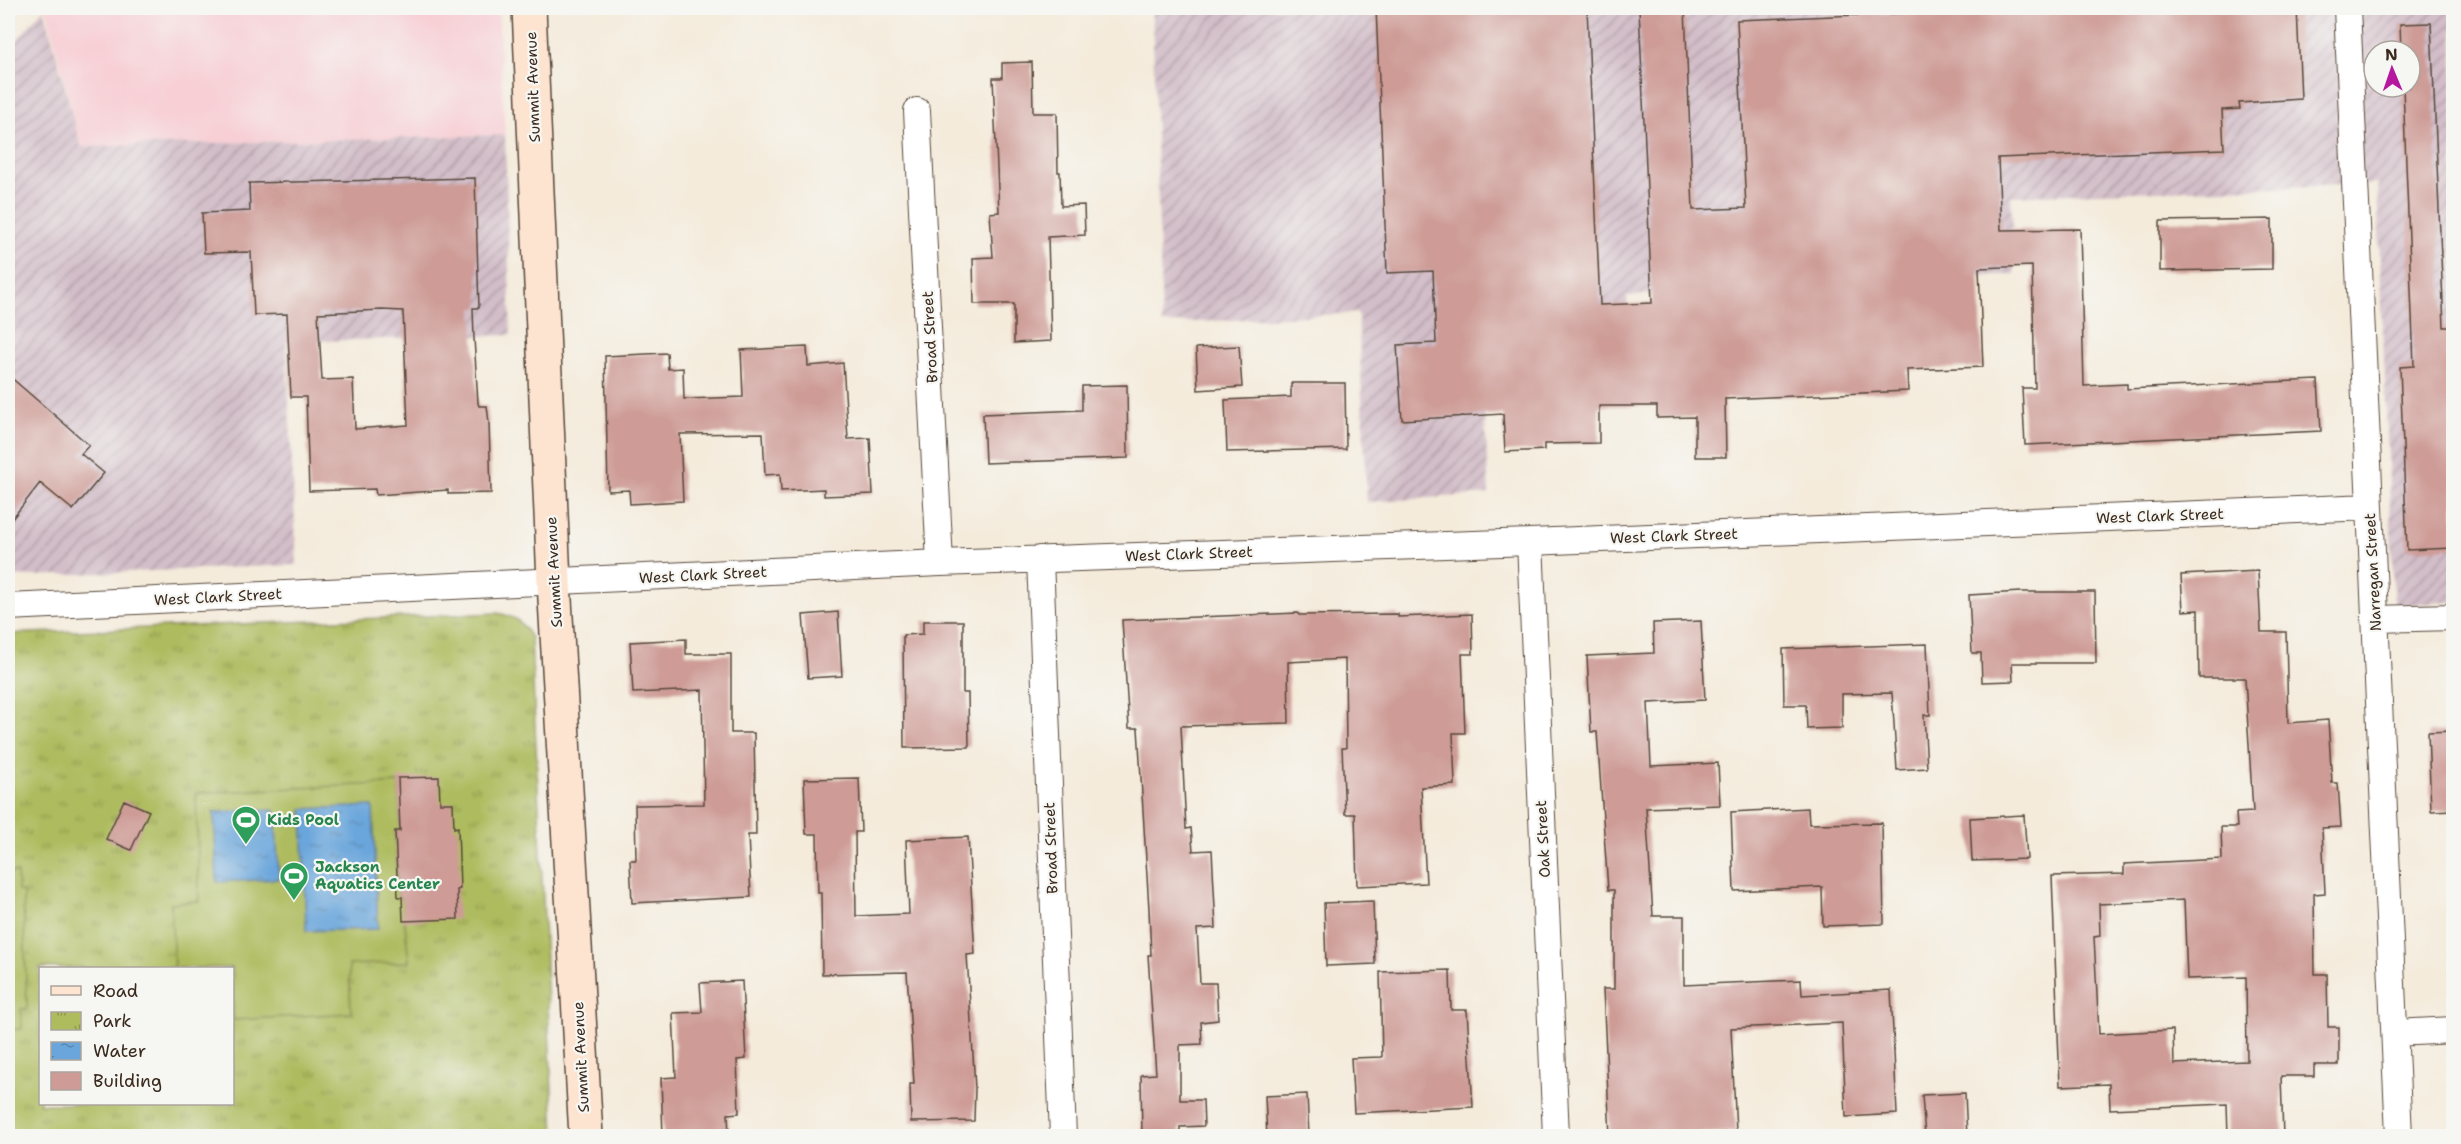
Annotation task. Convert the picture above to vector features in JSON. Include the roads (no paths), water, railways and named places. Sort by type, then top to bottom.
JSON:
[{"type":"street","name":"Summit Avenue","points":[[529,8],[554,582],[586,1137]]},
{"type":"street","name":"Narregan Street","points":[[2347,8],[2399,1137]]},
{"type":"street","name":"Broad Street","points":[[917,111],[940,562]]},
{"type":"street","name":"West Clark Street","points":[[8,607],[940,562],[1530,542],[2370,507]]},
{"type":"street","name":"Oak Street","points":[[1530,542],[1556,1137]]},
{"type":"street","name":"Broad Street","points":[[1040,559],[1063,1137]]},
{"type":"street","points":[[2375,620],[2454,617]]},
{"type":"street","points":[[2395,1033],[2454,1030]]},
{"type":"water","points":[[373,806],[378,929],[306,931],[302,809]]},
{"type":"water","name":"Kids Pool","points":[[275,810],[279,879],[217,882],[214,812]]},
{"type":"place","name":"Kids Pool","points":[[246,846]]},
{"type":"place","name":"Jackson Aquatics Center","points":[[294,902]]}]
